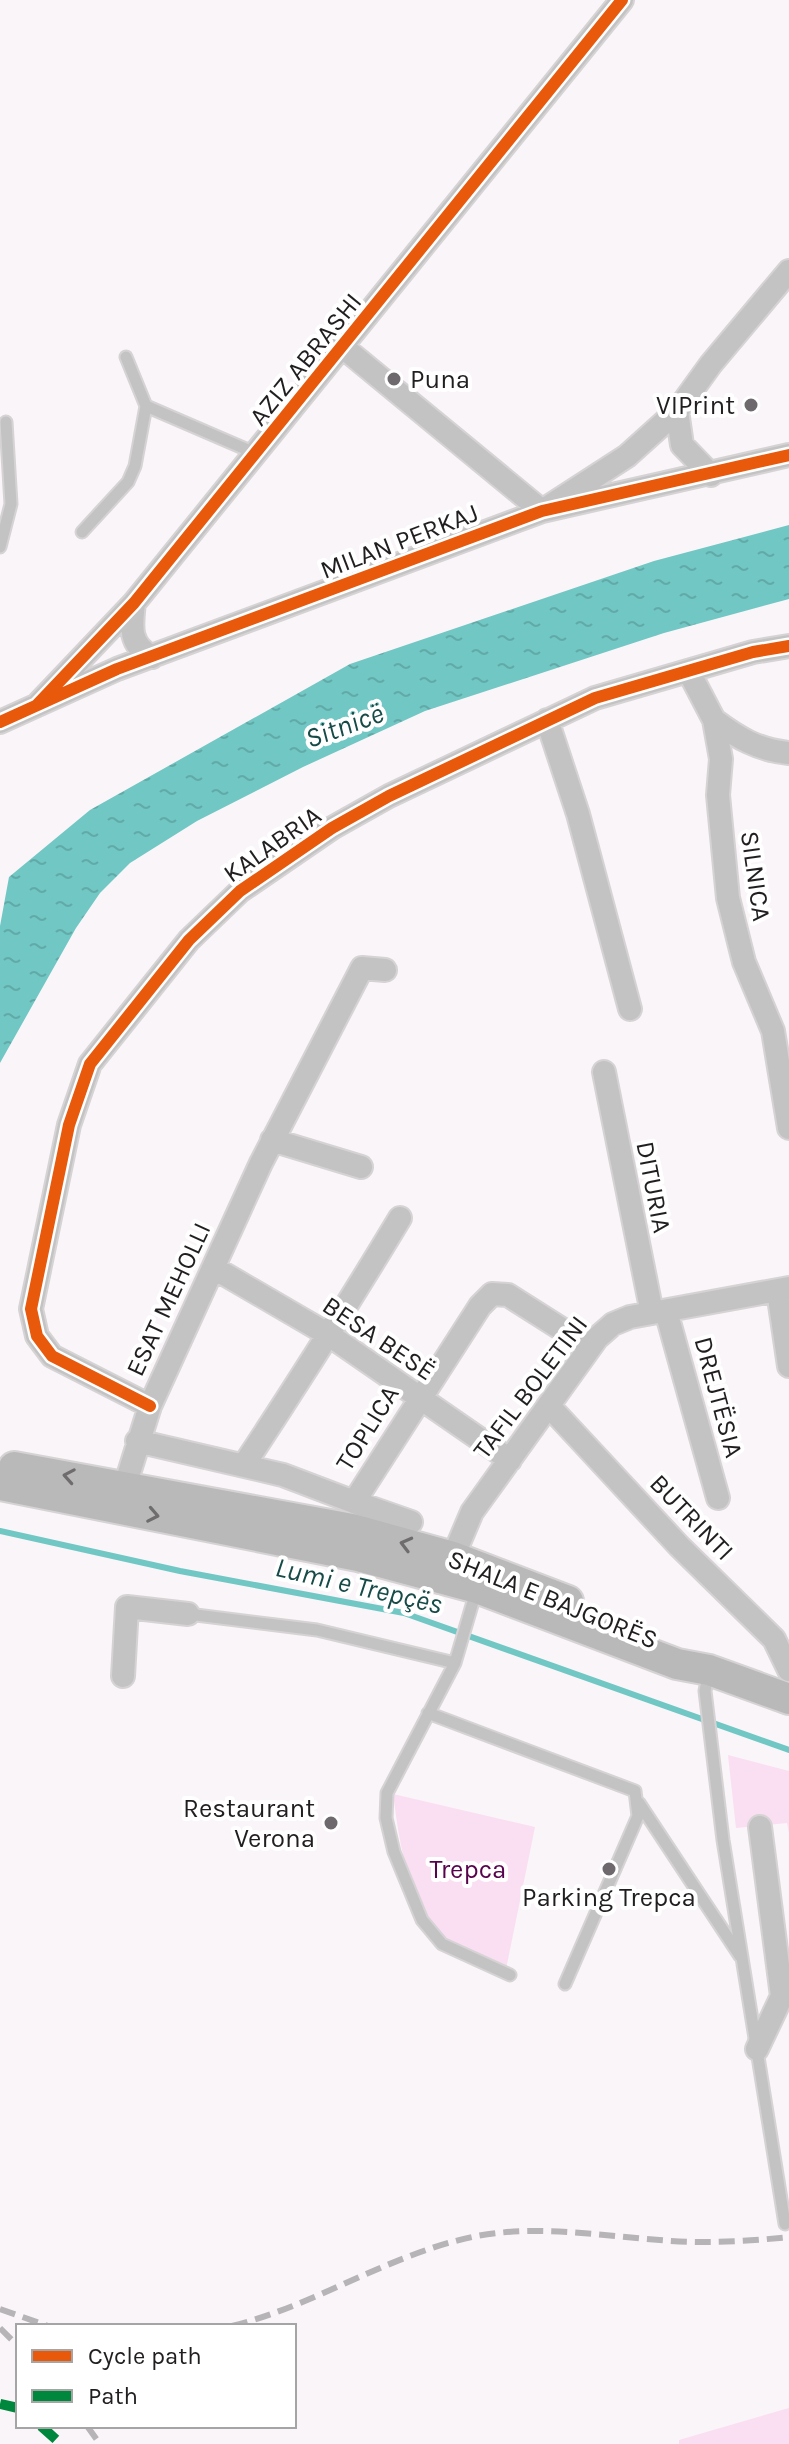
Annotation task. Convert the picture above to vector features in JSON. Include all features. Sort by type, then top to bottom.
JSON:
[{"type":"main road","name":"SHALA E BAJGORËS","points":[[11,1477],[125,1486],[352,1529],[453,1557],[477,1590]]},
{"type":"main road","name":"SHALA E BAJGORËS","points":[[11,1477],[358,1556],[477,1590],[677,1664],[707,1681],[789,1699]]},
{"type":"street","name":"AZIZ ABRASHI","points":[[0,722],[37,705],[134,603],[344,348],[622,0]]},
{"type":"street","name":"MILAN PERKAJ","points":[[542,511],[627,456],[677,411],[711,364],[789,271]]},
{"type":"street","name":"MILAN PERKAJ","points":[[344,348],[542,511]]},
{"type":"street","points":[[677,411],[682,445],[711,475]]},
{"type":"street","name":"MILAN PERKAJ","points":[[37,705],[152,657],[542,511],[789,455]]},
{"type":"street","points":[[134,603],[130,630],[139,650],[152,657]]},
{"type":"street","name":"KALABRIA","points":[[150,1406],[52,1356],[37,1336],[31,1309],[69,1125],[90,1064],[189,940],[240,891],[332,828],[389,796],[595,698],[753,652],[789,646]]},
{"type":"street","name":"SILNICA","points":[[689,672],[714,720],[721,759],[718,795],[728,898],[744,962],[773,1031],[789,1128]]},
{"type":"street","points":[[547,720],[575,804],[630,1009]]},
{"type":"street","name":"SILNICA","points":[[714,720],[742,741],[767,751],[789,753]]},
{"type":"street","name":"ESAT MEHOLLI","points":[[125,1486],[150,1406],[272,1140],[362,968],[385,970]]},
{"type":"street","name":"DITURIA","points":[[604,1072],[628,1207],[659,1312]]},
{"type":"street","points":[[272,1140],[361,1167]]},
{"type":"street","points":[[244,1465],[392,1237],[400,1218]]},
{"type":"street","name":"BESA BESË","points":[[214,1268],[329,1335],[510,1460]]},
{"type":"street","points":[[783,1290],[789,1366]]},
{"type":"street","name":"TAFIL BOLETINI","points":[[453,1557],[472,1512],[590,1347],[613,1324],[659,1312],[783,1290]]},
{"type":"street","name":"TOPLICA","points":[[137,1441],[244,1465],[354,1502],[480,1306],[492,1294],[508,1295],[590,1347]]},
{"type":"street","name":"DREJTËSIA","points":[[659,1312],[718,1498]]},
{"type":"street","name":"BUTRINTI","points":[[549,1406],[679,1546],[774,1639],[789,1670]]},
{"type":"street","points":[[354,1502],[411,1522]]},
{"type":"street","points":[[123,1676],[127,1607],[188,1614]]},
{"type":"street","points":[[757,2049],[782,1996],[760,1827]]},
{"type":"lane","points":[[82,532],[132,475],[146,406],[126,357]]},
{"type":"lane","points":[[146,406],[256,453]]},
{"type":"lane","points":[[0,547],[11,504],[6,422]]},
{"type":"lane","points":[[477,1590],[455,1663],[387,1793],[386,1818],[394,1852],[422,1920],[442,1944],[510,1975]]},
{"type":"lane","points":[[188,1614],[317,1630],[455,1663]]},
{"type":"lane","points":[[707,1681],[710,1737],[785,2224]]},
{"type":"lane","points":[[428,1713],[635,1791],[639,1803],[742,1959]]},
{"type":"lane","points":[[565,1984],[638,1816],[639,1803]]},
{"type":"green space","points":[[728,1755],[789,1771],[789,1833],[787,1823],[736,1828]]},
{"type":"green space","name":"Trepca","points":[[393,1794],[535,1827],[506,1969],[455,1945],[426,1916],[403,1856]]},
{"type":"green space","points":[[789,2408],[789,2444],[679,2444],[679,2440]]},
{"type":"water","name":"Sitnicë","points":[[789,525],[789,599],[664,633],[425,711],[303,767],[197,821],[130,863],[100,893],[76,928],[0,1063],[0,926],[9,877],[90,810],[350,664],[654,561]]},
{"type":"waterway","name":"Lumi e Trepçës","points":[[0,1531],[180,1571],[404,1613],[789,1750]]},
{"type":"railway","points":[[239,2324],[293,2306],[411,2256],[472,2237],[529,2231],[704,2242],[789,2237]]},
{"type":"railway","points":[[0,2309],[42,2324]]},
{"type":"railway","points":[[0,2328],[16,2344]]},
{"type":"railway","points":[[88,2428],[100,2444]]},
{"type":"marked path","points":[[0,2404],[16,2408]]},
{"type":"marked path","points":[[43,2428],[61,2444]]},
{"type":"cycle path","points":[[37,705],[134,603],[622,0]]},
{"type":"cycle path","points":[[0,722],[117,669],[542,511],[789,455]]},
{"type":"cycle path","points":[[150,1406],[52,1356],[37,1336],[31,1309],[69,1125],[90,1064],[189,940],[240,891],[332,828],[389,796],[595,698],[753,652],[789,646]]},
{"type":"place","name":"Puna","points":[[394,379]]},
{"type":"place","name":"VIPrint","points":[[751,405]]},
{"type":"place","name":"Restaurant Verona","points":[[331,1823]]},
{"type":"place","name":"Parking Trepca","points":[[609,1869]]}]
